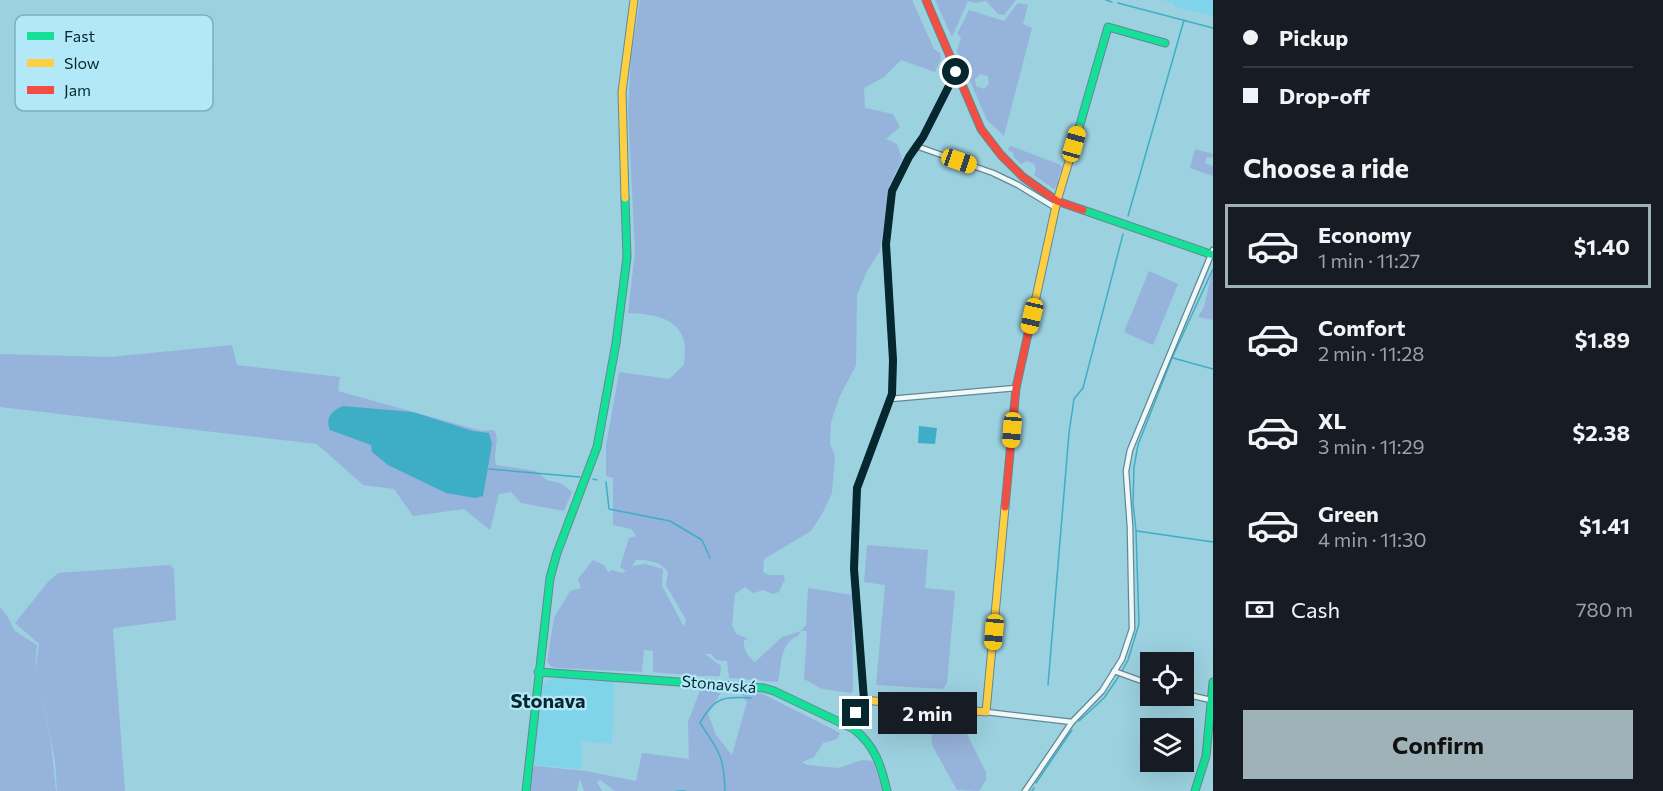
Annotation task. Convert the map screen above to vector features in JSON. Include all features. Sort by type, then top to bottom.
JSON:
[{"type":"street","points":[[526,791],[550,578],[557,553],[597,447],[616,342],[627,257],[622,92],[633,0]]},
{"type":"street","points":[[926,0],[981,129],[1000,155],[1057,204]]},
{"type":"street","points":[[986,712],[1016,388],[1057,204],[1108,27],[1165,43]]},
{"type":"street","points":[[848,726],[864,700],[854,569],[857,488],[890,399],[893,360],[886,244],[892,191],[956,72]]},
{"type":"street","points":[[916,146],[993,173],[1057,204],[1212,253],[1130,450],[1126,471],[1132,629],[1122,659],[1102,692],[1072,722],[1025,791]]},
{"type":"street","points":[[890,399],[1016,388]]},
{"type":"street","points":[[1114,671],[1140,680]]},
{"type":"street","name":"Stonavská","points":[[538,672],[727,684],[774,691],[848,726],[866,738],[875,749],[888,791]]},
{"type":"street","points":[[1195,791],[1206,756],[1213,682]]},
{"type":"street","points":[[1194,696],[1211,700]]},
{"type":"street","points":[[864,700],[1072,722]]},
{"type":"shaded area","points":[[640,0],[912,0],[934,49],[940,53],[941,59],[935,72],[901,60],[884,77],[864,88],[865,108],[893,114],[900,127],[886,139],[897,144],[902,159],[889,186],[880,251],[867,271],[857,295],[856,365],[839,398],[831,422],[830,444],[835,456],[832,493],[811,531],[764,559],[763,572],[769,575],[783,575],[785,579],[779,592],[772,594],[764,590],[753,593],[745,587],[735,594],[732,625],[736,634],[749,639],[744,640],[744,647],[755,662],[782,637],[801,631],[784,649],[778,682],[729,678],[727,661],[716,660],[711,654],[705,654],[721,666],[720,676],[653,672],[653,651],[644,650],[642,672],[559,668],[552,667],[547,662],[554,618],[570,591],[581,588],[578,579],[593,560],[604,565],[608,572],[626,571],[620,567],[629,538],[636,536],[631,529],[613,525],[613,478],[606,476],[606,446],[619,372],[669,379],[684,365],[684,341],[676,326],[662,318],[628,313],[635,252],[628,110],[631,55]],"holes":[[[636,560],[658,563],[668,572],[666,585],[686,620],[684,627],[662,586],[663,569],[645,564],[632,566]]]},
{"type":"shaded area","points":[[935,0],[1016,0],[1004,15],[998,14],[986,1],[974,3],[968,1],[952,37]]},
{"type":"shaded area","points":[[1161,0],[1213,0],[1213,16],[1175,7],[1173,3]]},
{"type":"shaded area","points":[[1018,3],[1028,5],[1023,24],[1032,28],[1004,136],[987,120],[957,51],[961,37],[957,34],[969,10],[1004,21]],"holes":[[[980,74],[988,76],[989,84],[984,89],[976,86],[975,79]]]},
{"type":"shaded area","points":[[1011,146],[1061,165],[1059,182],[1054,189],[1034,175],[1036,170],[1034,164],[1027,161],[1021,164],[1013,156],[1013,152],[1008,149]]},
{"type":"shaded area","points":[[1195,149],[1213,154],[1212,158],[1207,157],[1205,163],[1213,166],[1213,176],[1190,168]]},
{"type":"shaded area","points":[[1213,267],[1213,320],[1198,317],[1204,307]]},
{"type":"shaded area","points":[[1149,271],[1178,284],[1153,345],[1124,332]]},
{"type":"shaded area","points":[[232,345],[237,365],[340,377],[338,391],[482,431],[494,430],[497,438],[496,465],[536,471],[547,480],[562,484],[572,492],[564,511],[521,503],[511,492],[499,494],[490,530],[464,509],[413,516],[394,489],[363,485],[317,444],[0,407],[0,354],[110,357]]},
{"type":"shaded area","points":[[343,406],[413,412],[473,431],[489,433],[492,444],[483,496],[475,498],[446,493],[388,465],[372,452],[371,445],[330,430],[328,422],[330,415]]},
{"type":"shaded area","points":[[919,426],[937,428],[935,444],[918,443]]},
{"type":"shaded area","points":[[867,545],[928,550],[925,588],[955,591],[947,683],[943,689],[876,685],[885,585],[864,582]]},
{"type":"shaded area","points":[[170,565],[174,569],[176,620],[114,628],[113,630],[125,791],[57,791],[55,761],[39,679],[51,743],[56,791],[0,791],[0,607],[15,631],[37,645],[35,673],[39,644],[15,623],[58,573]]},
{"type":"shaded area","points":[[808,588],[852,595],[853,691],[851,693],[822,689],[804,679],[807,631],[801,631],[806,625]]},
{"type":"shaded area","points":[[562,677],[614,681],[612,744],[582,741],[581,769],[533,765],[543,687],[547,681]]},
{"type":"shaded area","points":[[701,688],[722,691],[708,714],[716,735],[732,755],[747,702],[739,691],[763,694],[840,733],[837,739],[823,743],[814,757],[802,762],[807,765],[839,768],[862,760],[873,761],[883,791],[615,791],[600,780],[597,782],[602,791],[584,791],[580,779],[577,791],[530,791],[532,769],[535,766],[586,771],[636,781],[642,753],[689,759],[688,722]]},
{"type":"shaded area","points":[[951,719],[964,728],[986,772],[986,780],[979,791],[957,790],[933,747],[934,728],[941,722]]},
{"type":"waterway","points":[[1106,0],[1112,2]]},
{"type":"waterway","points":[[1118,3],[1213,28]]},
{"type":"waterway","points":[[1128,216],[1184,20]]},
{"type":"waterway","points":[[1048,685],[1069,433],[1074,399],[1083,388],[1123,234]]},
{"type":"waterway","points":[[1122,671],[1128,660],[1139,624],[1133,503],[1134,467],[1138,445],[1172,358],[1213,269]]},
{"type":"waterway","points":[[1173,358],[1213,369]]},
{"type":"waterway","points":[[489,469],[580,477]]},
{"type":"waterway","points":[[593,479],[597,480]]},
{"type":"waterway","points":[[606,482],[609,509],[670,521],[702,540],[710,558]]},
{"type":"waterway","points":[[1137,531],[1213,542]]},
{"type":"waterway","points":[[1079,721],[1104,698],[1119,676]]},
{"type":"waterway","points":[[725,791],[722,761],[700,723],[710,708],[721,700],[734,697],[751,698]]},
{"type":"waterway","points":[[1036,783],[1072,730]]},
{"type":"waterway","points":[[677,791],[685,791]]},
{"type":"traffic: fast","points":[[1079,128],[1108,27],[1165,43]]},
{"type":"traffic: fast","points":[[526,791],[550,578],[557,553],[597,447],[616,343],[627,257],[625,198]]},
{"type":"traffic: fast","points":[[1083,210],[1213,255]]},
{"type":"traffic: fast","points":[[538,672],[764,688],[774,691],[854,729],[861,735],[876,757],[887,791]]},
{"type":"traffic: fast","points":[[1195,791],[1206,756],[1213,682]]},
{"type":"traffic: slow","points":[[625,198],[622,92],[634,0]]},
{"type":"traffic: slow","points":[[1033,311],[1057,201],[1079,128]]},
{"type":"traffic: slow","points":[[848,726],[864,700],[986,712],[1005,507]]},
{"type":"traffic: jam","points":[[926,0],[981,129],[1001,155],[1023,177],[1057,201],[1083,210]]},
{"type":"traffic: jam","points":[[1005,507],[1016,388],[1033,311]]},
{"type":"district","name":"Stonava","points":[[548,701]]},
{"type":"route","points":[[856,713],[864,700],[854,569],[857,488],[892,394],[892,332],[886,244],[892,191],[956,72]]}]
